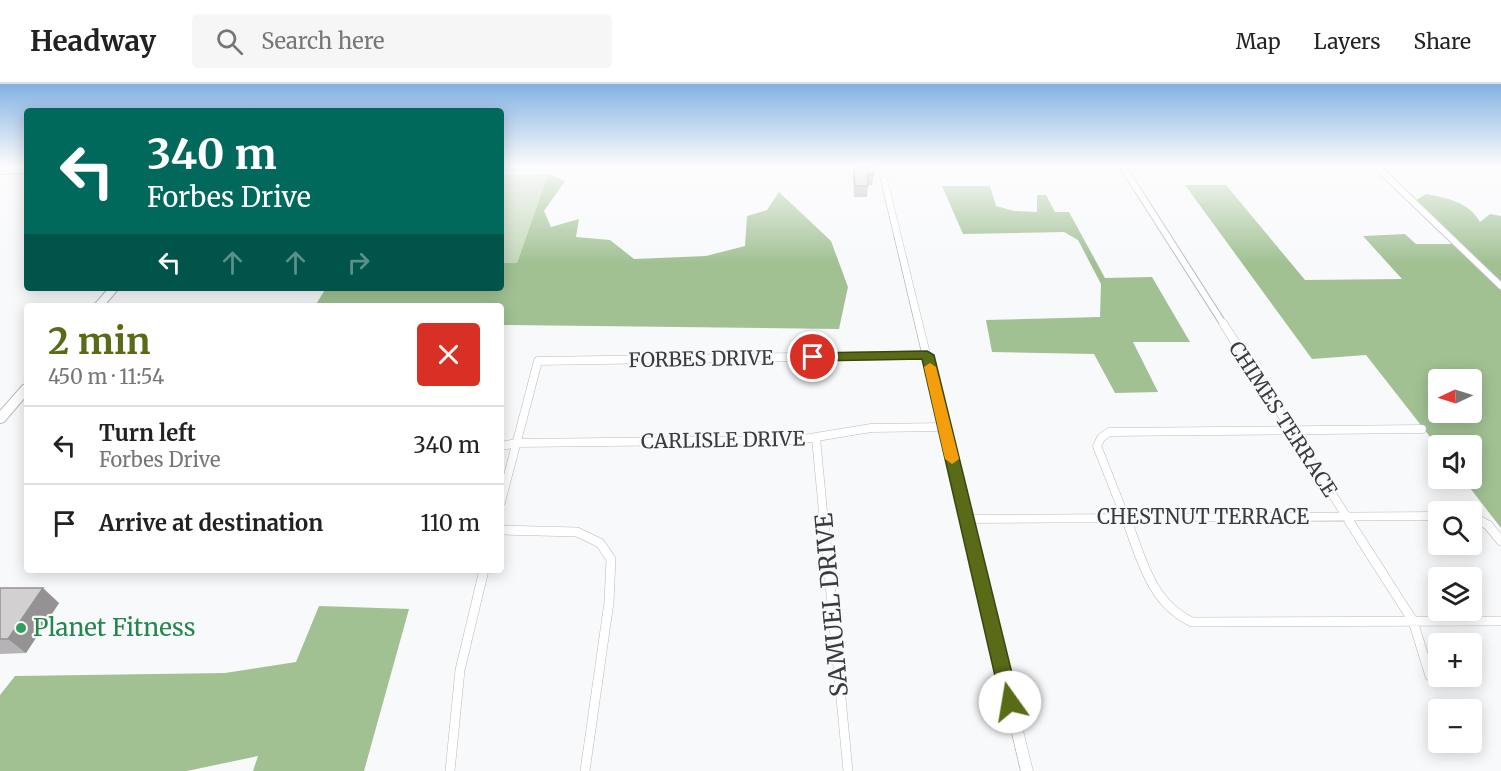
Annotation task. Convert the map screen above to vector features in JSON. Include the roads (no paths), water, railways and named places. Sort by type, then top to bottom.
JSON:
[{"type":"main road","points":[[101,303],[111,291]]},
{"type":"main road","points":[[0,419],[24,391]]},
{"type":"street","points":[[890,199],[1027,771]]},
{"type":"street","name":"CHIMES TERRACE","points":[[1143,199],[1413,621],[1428,670]]},
{"type":"street","points":[[1410,199],[1501,286]]},
{"type":"street","name":"FORBES DRIVE","points":[[517,443],[538,361],[927,355]]},
{"type":"street","name":"CARLISLE DRIVE","points":[[504,445],[517,443],[816,438],[871,428],[945,427]]},
{"type":"street","points":[[1422,429],[1106,433],[1099,438],[1098,451],[1159,597],[1175,614],[1192,622],[1501,621]]},
{"type":"street","name":"SAMUEL DRIVE","points":[[816,438],[848,771]]},
{"type":"street","points":[[504,491],[517,443]]},
{"type":"street","name":"CHESTNUT TERRACE","points":[[967,519],[1428,516]]},
{"type":"street","points":[[1482,522],[1488,525],[1501,541]]},
{"type":"street","points":[[504,530],[577,532],[600,543],[611,559],[609,602],[585,771]]},
{"type":"street","points":[[450,771],[460,670],[483,573]]},
{"type":"place","name":"Planet Fitness","points":[[21,628]]}]
